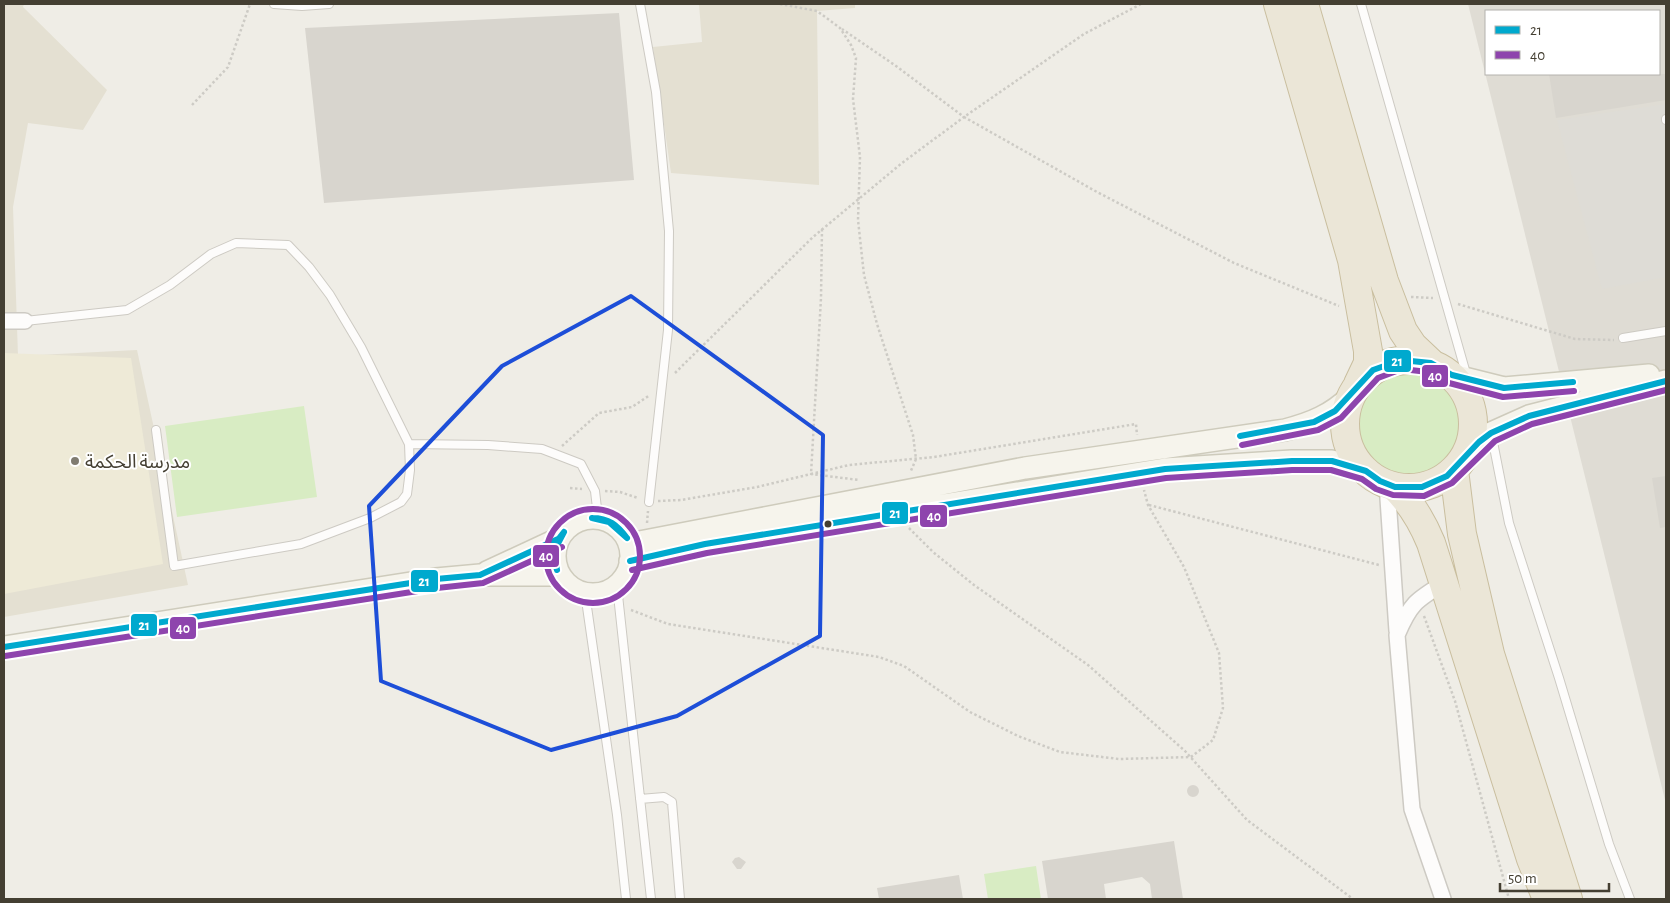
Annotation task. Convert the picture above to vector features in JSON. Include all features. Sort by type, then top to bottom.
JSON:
[{"type":"highway","points":[[1278,4],[1352,260],[1368,351],[1368,363],[1345,416],[1346,436],[1353,456],[1411,503],[1422,521],[1444,583],[1530,858],[1547,899]]},
{"type":"highway","points":[[1304,4],[1403,331],[1413,346],[1450,373],[1468,399],[1473,418],[1472,437],[1459,463],[1431,484],[1413,488],[1383,481]]},
{"type":"highway","points":[[1355,390],[1373,370],[1391,362],[1411,359],[1450,373]]},
{"type":"highway","points":[[1459,463],[1462,534],[1490,654],[1568,899]]},
{"type":"main road","points":[[1450,373],[1504,388],[1666,373]]},
{"type":"main road","points":[[1459,463],[1491,433],[1529,416],[1666,381]]},
{"type":"main road","points":[[908,501],[1025,468],[1285,430],[1314,422],[1335,411],[1355,390]]},
{"type":"main road","points":[[635,548],[908,501],[1166,469],[1292,461],[1332,461],[1383,481]]},
{"type":"main road","points":[[586,518],[610,521],[620,528],[635,548],[617,596],[605,592],[592,595],[567,585],[559,575],[555,564],[554,551],[564,529],[574,522],[586,518]]},
{"type":"main road","points":[[480,576],[558,539]]},
{"type":"main road","points":[[4,647],[436,579],[480,576],[559,575]]},
{"type":"street","points":[[4,321],[25,322]]},
{"type":"street","points":[[1383,481],[1393,568],[1412,809],[1443,899]]},
{"type":"street","points":[[1397,635],[1405,615],[1417,599],[1444,583]]},
{"type":"lane","points":[[274,4],[302,6],[329,4]]},
{"type":"lane","points":[[640,4],[656,92],[669,231],[668,330],[648,502]]},
{"type":"lane","points":[[1361,4],[1446,300],[1450,373]]},
{"type":"lane","points":[[25,322],[127,310],[170,285],[211,254],[236,243],[288,245],[309,267],[339,310],[361,347],[409,444],[410,470],[407,494],[401,502],[370,518],[301,544],[174,566],[156,430]]},
{"type":"lane","points":[[1623,338],[1666,331]]},
{"type":"lane","points":[[1491,433],[1509,523],[1559,678],[1608,844],[1630,899]]},
{"type":"lane","points":[[409,444],[488,445],[542,449],[581,464],[595,491],[598,518]]},
{"type":"lane","points":[[585,593],[626,899]]},
{"type":"lane","points":[[617,596],[651,899]]},
{"type":"lane","points":[[640,799],[664,796],[672,802],[680,899]]},
{"type":"path","points":[[192,105],[228,67],[250,4]]},
{"type":"path","points":[[780,4],[817,11],[896,66],[964,117],[1097,192],[1234,263],[1339,306],[1360,303]]},
{"type":"path","points":[[732,315],[822,229],[860,197],[964,117],[1084,34],[1141,4]]},
{"type":"path","points":[[840,28],[851,45],[856,58],[853,99],[860,157],[858,220],[864,275],[877,324],[912,435],[916,459],[908,476],[909,527],[933,552],[1088,665],[1190,757],[1247,820],[1353,899]]},
{"type":"path","points":[[811,474],[821,298],[822,229]]},
{"type":"path","points":[[1392,299],[1417,296],[1446,300],[1574,339],[1623,338]]},
{"type":"path","points":[[570,488],[620,492],[648,502],[680,500],[757,487],[849,465],[916,459],[1136,424],[1138,451]]},
{"type":"path","points":[[617,596],[668,624],[879,657],[904,666],[970,712],[1018,736],[1060,752],[1119,759],[1190,757],[1213,740],[1223,708],[1219,653],[1184,567],[1148,505],[1140,473]]},
{"type":"path","points":[[811,474],[852,481],[861,480]]},
{"type":"path","points":[[635,548],[648,502]]},
{"type":"path","points":[[1148,505],[1393,568]]},
{"type":"path","points":[[1417,599],[1455,702],[1509,899]]},
{"type":"highlighted area","points":[[631,296],[823,435],[820,636],[677,716],[551,750],[381,681],[369,506],[502,366]]},
{"type":"shaded area","name":"مدرسة الحكمة","points":[[4,4],[24,4],[23,7],[107,90],[83,130],[28,123],[13,207],[18,356],[137,350],[188,585],[4,617]]},
{"type":"shaded area","points":[[699,4],[855,4],[855,8],[817,11],[819,185],[671,173],[653,47],[702,42]]},
{"type":"shaded area","points":[[1468,4],[1666,4],[1666,804],[1486,75],[1660,75],[1660,10],[1485,10],[1485,73]]},
{"type":"shaded area","points":[[1666,104],[1666,277],[1602,289],[1557,120]]},
{"type":"shaded area","name":"مدرسة الحكمة","points":[[4,353],[131,358],[163,564],[4,594]]},
{"type":"green space","points":[[1409,369],[1430,373],[1448,385],[1460,403],[1464,424],[1460,445],[1448,463],[1430,475],[1409,479],[1388,475],[1370,463],[1358,445],[1354,424],[1358,403],[1370,385],[1388,373]]},
{"type":"green space","points":[[304,406],[317,497],[177,517],[165,426]]},
{"type":"green space","points":[[1036,866],[1041,899],[988,899],[984,874]]},
{"type":"building","points":[[619,13],[634,180],[324,203],[305,28]]},
{"type":"building","points":[[1666,74],[1666,100],[1556,118],[1549,75]]},
{"type":"building","points":[[1666,476],[1666,527],[1660,528],[1652,478]]},
{"type":"building","points":[[1193,785],[1199,791],[1193,797],[1187,791]]},
{"type":"building","points":[[1174,841],[1183,899],[1152,899],[1150,884],[1142,877],[1104,884],[1106,899],[1048,899],[1042,861]]},
{"type":"building","points":[[739,857],[746,862],[741,869],[737,869],[732,862],[735,858]]},
{"type":"building","points":[[959,875],[963,899],[879,899],[877,888]]},
{"type":"transit line","name":"21","points":[[1240,436],[1314,422],[1335,411],[1373,370],[1401,360],[1431,363],[1452,375],[1504,388],[1573,382]]},
{"type":"transit line","name":"40","points":[[1242,445],[1318,430],[1341,418],[1378,378],[1402,369],[1428,372],[1449,383],[1503,397],[1574,391]]},
{"type":"transit line","name":"21","points":[[630,561],[705,544],[1165,469],[1292,461],[1332,461],[1366,471],[1380,481],[1395,487],[1422,487],[1447,476],[1479,442],[1491,433],[1529,416],[1666,381]]},
{"type":"transit line","name":"40","points":[[632,570],[707,553],[1166,478],[1292,470],[1331,470],[1362,479],[1376,489],[1393,495],[1424,496],[1452,483],[1495,441],[1532,424],[1666,390]]},
{"type":"transit line","name":"40","points":[[593,509],[611,512],[626,523],[637,538],[640,556],[637,574],[626,589],[611,600],[593,603],[575,600],[560,589],[549,574],[546,556],[549,538],[560,523],[575,512],[593,509]]},
{"type":"transit line","name":"21","points":[[592,518],[609,522],[627,538]]},
{"type":"transit line","name":"21","points":[[592,518],[603,519],[612,523],[627,538]]},
{"type":"transit line","name":"21","points":[[557,570],[554,550],[564,532]]},
{"type":"transit line","name":"21","points":[[557,570],[554,551],[564,532]]},
{"type":"transit line","name":"21","points":[[4,647],[436,579],[480,575],[558,539]]},
{"type":"transit line","name":"40","points":[[5,656],[437,588],[483,583],[562,547]]},
{"type":"place","name":"مدرسة الحكمة","points":[[75,461]]}]
